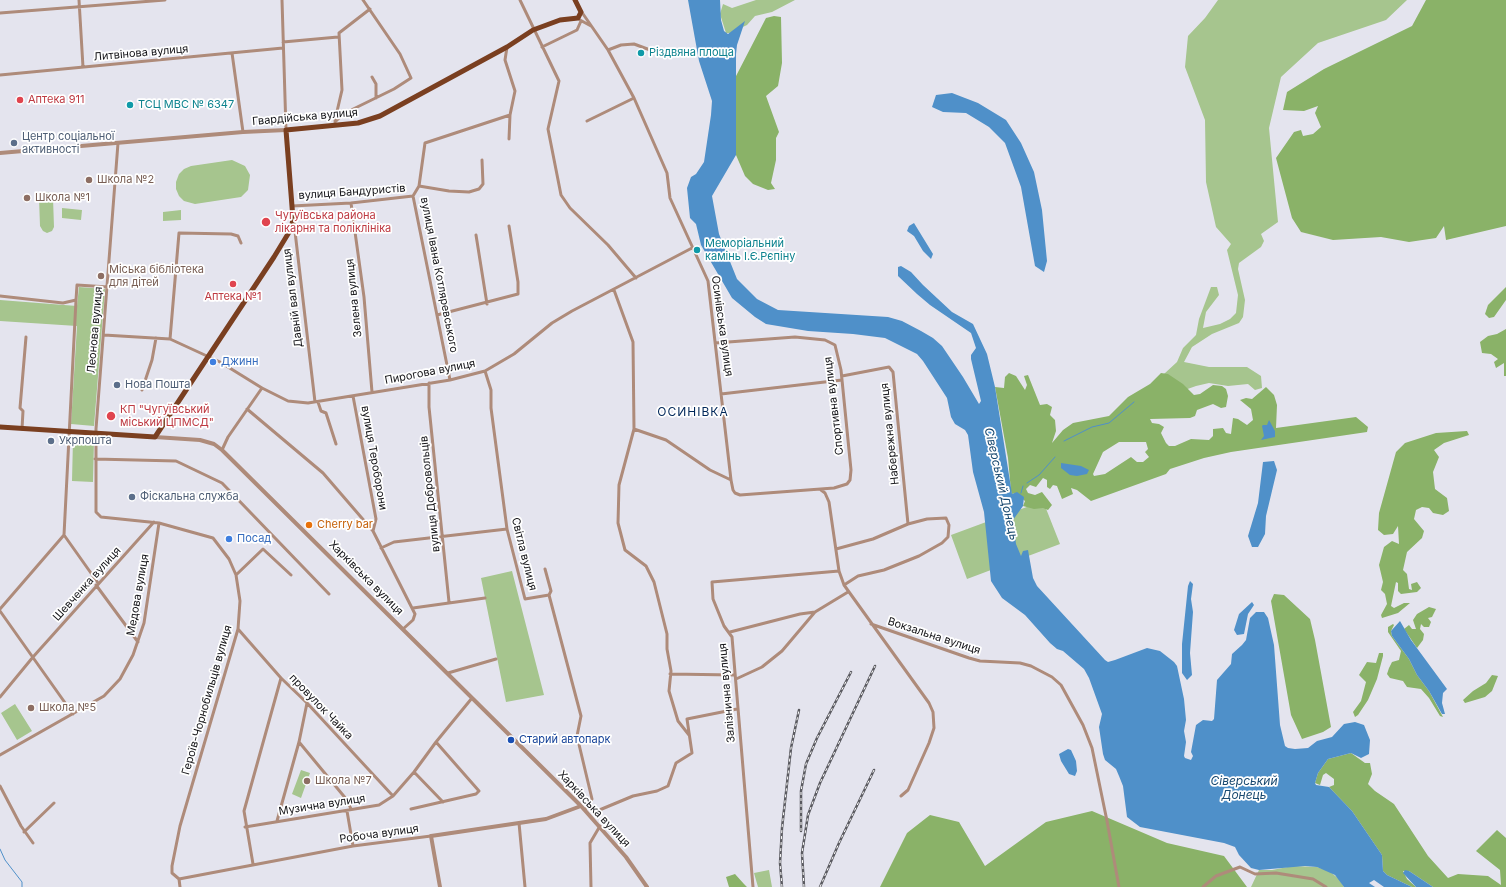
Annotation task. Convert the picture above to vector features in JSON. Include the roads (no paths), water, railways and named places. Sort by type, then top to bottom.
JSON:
[{"type":"main road","name":"Осинівська вулиця","points":[[575,0],[580,10]]},
{"type":"main road","points":[[575,18],[579,16],[580,10]]},
{"type":"main road","name":"Гвардійська вулиця","points":[[286,130],[334,124],[358,123],[380,116],[507,47],[534,30],[556,21],[575,18]]},
{"type":"main road","name":"Давній вал вулиця","points":[[286,130],[293,219]]},
{"type":"main road","points":[[155,437],[286,239],[293,219]]},
{"type":"main road","name":"Харківська вулиця","points":[[0,427],[155,437]]},
{"type":"street","points":[[79,0],[83,67]]},
{"type":"street","points":[[0,13],[165,0]]},
{"type":"street","name":"Давній вал вулиця","points":[[282,0],[286,130]]},
{"type":"street","points":[[334,124],[343,114],[410,79],[411,76],[407,66],[363,0]]},
{"type":"street","points":[[520,0],[559,81],[548,129],[561,195],[570,208],[608,244],[636,278]]},
{"type":"street","points":[[334,124],[342,90],[338,37],[344,28],[370,9]]},
{"type":"street","name":"Осинівська вулиця","points":[[580,10],[608,50],[634,98],[667,173],[670,198],[708,281],[731,480],[735,493],[740,495]]},
{"type":"street","points":[[575,18],[593,27]]},
{"type":"street","points":[[542,47],[577,30],[582,21]]},
{"type":"street","points":[[283,42],[338,37]]},
{"type":"street","points":[[608,50],[621,45],[634,44],[661,54]]},
{"type":"street","points":[[507,47],[505,60],[515,91],[510,115],[509,139]]},
{"type":"street","name":"Литвінова вулиця","points":[[0,75],[283,48]]},
{"type":"street","points":[[232,53],[243,132]]},
{"type":"street","points":[[372,77],[376,84],[376,98]]},
{"type":"street","points":[[587,121],[634,98]]},
{"type":"street","name":"вулиця Івана Котляревського","points":[[450,380],[413,196],[419,186],[426,142],[480,126],[510,115]]},
{"type":"street","name":"Гвардійська вулиця","points":[[0,153],[243,132],[286,130]]},
{"type":"street","name":"Леонова вулиця","points":[[101,517],[96,512],[95,508],[96,433],[118,143]]},
{"type":"street","name":"вулиця Бандуристів","points":[[419,186],[449,191],[469,192],[479,190],[483,184],[482,160]]},
{"type":"street","name":"вулиця Бандуристів","points":[[292,206],[351,203],[413,196]]},
{"type":"street","name":"Зелена вулиця","points":[[351,203],[364,297],[372,392]]},
{"type":"street","name":"Давній вал вулиця","points":[[293,219],[317,402]]},
{"type":"street","points":[[437,315],[487,304],[514,296],[519,292],[510,226]]},
{"type":"street","points":[[170,339],[179,233],[231,234],[238,236],[241,243]]},
{"type":"street","points":[[476,235],[487,304]]},
{"type":"street","name":"Пирогова вулиця","points":[[104,335],[170,339],[209,356],[262,388],[288,401],[299,403],[317,402],[450,380],[485,371],[514,354],[552,323],[692,248]]},
{"type":"street","name":"Леонова вулиця","points":[[64,536],[68,432],[77,285],[108,287]]},
{"type":"street","points":[[614,290],[633,342],[634,429],[619,485],[618,523],[625,550],[646,566],[654,582],[667,634],[670,674],[669,691],[678,721],[689,735]]},
{"type":"street","points":[[0,296],[63,303],[76,300]]},
{"type":"street","points":[[22,429],[23,411],[20,408],[26,337]]},
{"type":"street","points":[[142,390],[152,360],[156,338]]},
{"type":"street","name":"Спортивна вулиця","points":[[715,343],[796,338],[825,340],[835,345],[842,378],[851,476],[847,484],[819,490],[740,495]]},
{"type":"street","name":"Набережна вулиця","points":[[722,394],[842,378],[889,367],[893,372],[908,524]]},
{"type":"street","name":"Світла вулиця","points":[[485,371],[491,390],[491,408],[507,528],[525,599],[549,595],[581,716],[577,736],[592,799],[588,805]]},
{"type":"street","name":"вулиця Добровольців","points":[[429,383],[429,407],[444,536],[449,602]]},
{"type":"street","points":[[222,450],[262,388]]},
{"type":"street","name":"вулиця Тероборони","points":[[353,396],[376,519],[373,531],[413,608]]},
{"type":"street","points":[[317,402],[321,411],[326,414],[336,444]]},
{"type":"street","points":[[248,409],[323,473],[373,531]]},
{"type":"street","points":[[634,429],[666,440],[710,470],[731,480]]},
{"type":"street","name":"Харківська вулиця","points":[[155,437],[200,440],[214,444],[222,450],[585,810],[626,857],[647,887]]},
{"type":"street","points":[[95,459],[176,461],[222,483],[328,594]]},
{"type":"street","points":[[819,490],[828,496],[834,488]]},
{"type":"street","name":"Вокзальна вулиця","points":[[828,496],[839,571],[844,585],[929,703],[935,720],[934,728],[926,750],[908,790],[901,796]]},
{"type":"street","name":"Героїв-Чорнобильців вулиця","points":[[101,517],[154,522],[213,538],[229,559],[236,575],[240,601],[238,629],[180,826],[172,866],[172,873],[179,879],[180,887]]},
{"type":"street","points":[[836,549],[873,539],[908,524],[939,517],[946,518],[949,525],[948,537],[942,543],[919,556],[884,570],[858,576],[844,585]]},
{"type":"street","name":"Шевченка вулиця","points":[[0,697],[97,584],[154,522]]},
{"type":"street","name":"Медова вулиця","points":[[0,755],[104,696],[128,667],[144,623],[159,523]]},
{"type":"street","points":[[381,548],[394,542],[507,528]]},
{"type":"street","points":[[73,714],[0,610],[64,536],[138,642]]},
{"type":"street","points":[[236,575],[263,550],[291,575]]},
{"type":"street","points":[[545,569],[551,591],[549,595]]},
{"type":"street","name":"Залізнична вулиця","points":[[753,887],[732,638],[730,632],[724,626],[713,599],[713,581],[839,571]]},
{"type":"street","points":[[670,674],[735,677],[762,667],[782,651],[815,612],[848,592]]},
{"type":"street","points":[[403,629],[414,620],[415,614],[413,608],[485,598]]},
{"type":"street","points":[[730,632],[800,614],[815,612]]},
{"type":"street","name":"Вокзальна вулиця","points":[[871,624],[980,661],[1016,663],[1031,666],[1052,677],[1061,685],[1083,725],[1092,748],[1119,887]]},
{"type":"street","name":"провулок Чайка","points":[[238,629],[280,678],[307,703],[393,796]]},
{"type":"street","points":[[448,673],[496,659]]},
{"type":"street","points":[[253,864],[245,827],[244,811],[280,678]]},
{"type":"street","name":"Музична вулиця","points":[[245,827],[379,805],[393,796],[414,772],[472,698]]},
{"type":"street","points":[[277,821],[299,742],[307,703]]},
{"type":"street","points":[[585,810],[588,805],[591,809],[598,811],[633,796],[657,791],[668,786],[676,763],[692,753],[687,719],[737,709]]},
{"type":"street","points":[[299,742],[347,800],[352,809]]},
{"type":"street","points":[[411,809],[476,794],[479,791],[436,742]]},
{"type":"street","points":[[414,772],[444,802]]},
{"type":"street","points":[[0,786],[24,832],[33,843]]},
{"type":"street","points":[[24,832],[54,802]]},
{"type":"street","name":"Робоча вулиця","points":[[179,879],[353,846],[546,819],[581,806]]},
{"type":"street","points":[[347,811],[353,846]]},
{"type":"street","points":[[519,823],[524,887]]},
{"type":"street","points":[[591,887],[590,843],[600,826]]},
{"type":"street","points":[[431,836],[440,887]]},
{"type":"street","points":[[1203,887],[1216,876],[1240,867],[1256,874],[1276,873],[1313,880],[1326,887]]},
{"type":"water","name":"Сіверський Донець","points":[[688,0],[720,0],[721,20],[724,31],[728,34],[745,21],[737,45],[736,54],[736,155],[712,196],[719,234],[737,279],[757,299],[778,310],[888,317],[902,321],[933,338],[942,346],[979,404],[981,401],[971,359],[971,355],[976,348],[971,333],[930,305],[917,294],[898,276],[898,267],[901,266],[911,272],[952,312],[973,324],[987,354],[995,387],[1012,494],[1017,492],[1024,497],[1023,506],[1013,520],[1016,544],[1021,556],[1023,551],[1028,550],[1033,578],[1037,586],[1108,662],[1147,648],[1160,651],[1174,662],[1177,666],[1184,699],[1186,720],[1184,731],[1186,742],[1184,756],[1185,758],[1191,760],[1193,756],[1191,752],[1196,725],[1203,720],[1212,721],[1214,719],[1217,680],[1231,664],[1232,654],[1246,640],[1250,618],[1256,612],[1264,612],[1268,618],[1274,645],[1280,725],[1285,746],[1295,749],[1308,748],[1317,741],[1332,737],[1344,724],[1355,722],[1364,725],[1370,740],[1369,754],[1361,758],[1351,753],[1328,759],[1318,773],[1315,783],[1316,785],[1329,787],[1352,811],[1382,855],[1383,871],[1387,875],[1412,887],[1384,887],[1374,880],[1369,883],[1375,887],[1344,887],[1335,875],[1317,867],[1305,866],[1259,870],[1251,868],[1239,855],[1235,847],[1224,843],[1140,827],[1127,817],[1123,786],[1116,769],[1105,760],[1103,754],[1099,727],[1102,714],[1089,678],[1084,669],[1063,651],[1057,649],[1050,643],[1025,615],[1002,598],[991,581],[984,512],[973,472],[968,435],[965,430],[955,424],[951,417],[947,398],[923,361],[917,354],[885,338],[808,331],[766,324],[732,298],[701,245],[696,224],[690,218],[687,188],[691,177],[696,174],[704,162],[712,101],[699,61]]},
{"type":"water","points":[[952,93],[978,103],[1006,120],[1021,143],[1034,172],[1042,210],[1047,261],[1044,272],[1035,266],[1021,187],[1005,143],[989,127],[966,113],[943,112],[932,107],[936,95]]},
{"type":"water","points":[[914,223],[933,254],[931,259],[923,251],[914,236],[907,231],[909,226]]},
{"type":"water","points":[[1269,420],[1275,431],[1275,437],[1261,440],[1264,436],[1262,426],[1267,425]]},
{"type":"water","points":[[1274,461],[1277,470],[1266,516],[1265,534],[1258,547],[1252,547],[1248,536],[1258,503],[1263,462]]},
{"type":"water","points":[[1061,463],[1081,466],[1089,470],[1087,474],[1077,476],[1070,475],[1061,468]]},
{"type":"water","points":[[1190,581],[1193,584],[1191,599],[1193,612],[1190,653],[1192,675],[1187,680],[1182,673],[1182,644],[1188,586]]},
{"type":"water","points":[[1252,602],[1254,605],[1248,614],[1244,634],[1237,635],[1234,630],[1239,614]]},
{"type":"water","points":[[1400,621],[1411,640],[1447,689],[1443,693],[1442,703],[1445,714],[1442,714],[1429,691],[1417,675],[1409,659],[1392,636],[1391,631]]},
{"type":"water","points":[[1068,749],[1071,750],[1076,761],[1077,771],[1075,776],[1069,774],[1061,761],[1059,754]]},
{"type":"water","points":[[1405,870],[1409,871],[1433,887],[1416,887],[1403,873]]},
{"type":"waterway","points":[[1064,441],[1092,427],[1109,423],[1134,402]]},
{"type":"waterway","points":[[1027,483],[1039,475],[1055,457]]},
{"type":"waterway","points":[[1021,493],[1023,486]]},
{"type":"waterway","points":[[0,849],[5,860],[22,882],[22,887]]},
{"type":"railway","points":[[804,887],[802,853],[808,815],[820,783],[875,666]]},
{"type":"railway","points":[[801,831],[801,791],[806,764],[817,738],[851,672]]},
{"type":"railway","points":[[782,887],[780,863],[782,828],[791,748],[799,710]]},
{"type":"railway","points":[[820,887],[874,770]]},
{"type":"place","name":"Різдвяна площа","points":[[641,53]]},
{"type":"place","name":"Аптека 911","points":[[20,100]]},
{"type":"place","name":"ТСЦ МВС № 6347","points":[[130,105]]},
{"type":"place","name":"Центр соціальної активності","points":[[14,143]]},
{"type":"place","name":"Школа №2","points":[[89,180]]},
{"type":"place","name":"Школа №1","points":[[27,198]]},
{"type":"place","name":"Чугуївська района лікарня та поліклініка","points":[[266,222]]},
{"type":"place","name":"Меморіальний камінь І.Є.Рєпіну","points":[[697,250]]},
{"type":"place","name":"Міська бібліотека для дітей","points":[[101,276]]},
{"type":"place","name":"Аптека №1","points":[[233,284]]},
{"type":"place","name":"Джинн","points":[[213,362]]},
{"type":"place","name":"Нова Пошта","points":[[117,385]]},
{"type":"place","name":"КП \"Чугуївський міський ЦПМСД\"","points":[[111,416]]},
{"type":"place","name":"Укрпошта","points":[[51,441]]},
{"type":"place","name":"Фіскальна служба","points":[[132,497]]},
{"type":"place","name":"Cherry bar","points":[[309,525]]},
{"type":"place","name":"Посад","points":[[229,539]]},
{"type":"place","name":"Школа №5","points":[[31,708]]},
{"type":"place","name":"Старий автопарк","points":[[511,740]]},
{"type":"place","name":"Школа №7","points":[[307,781]]},
{"type":"district","name":"ОСИНІВКА","points":[[693,412]]}]
